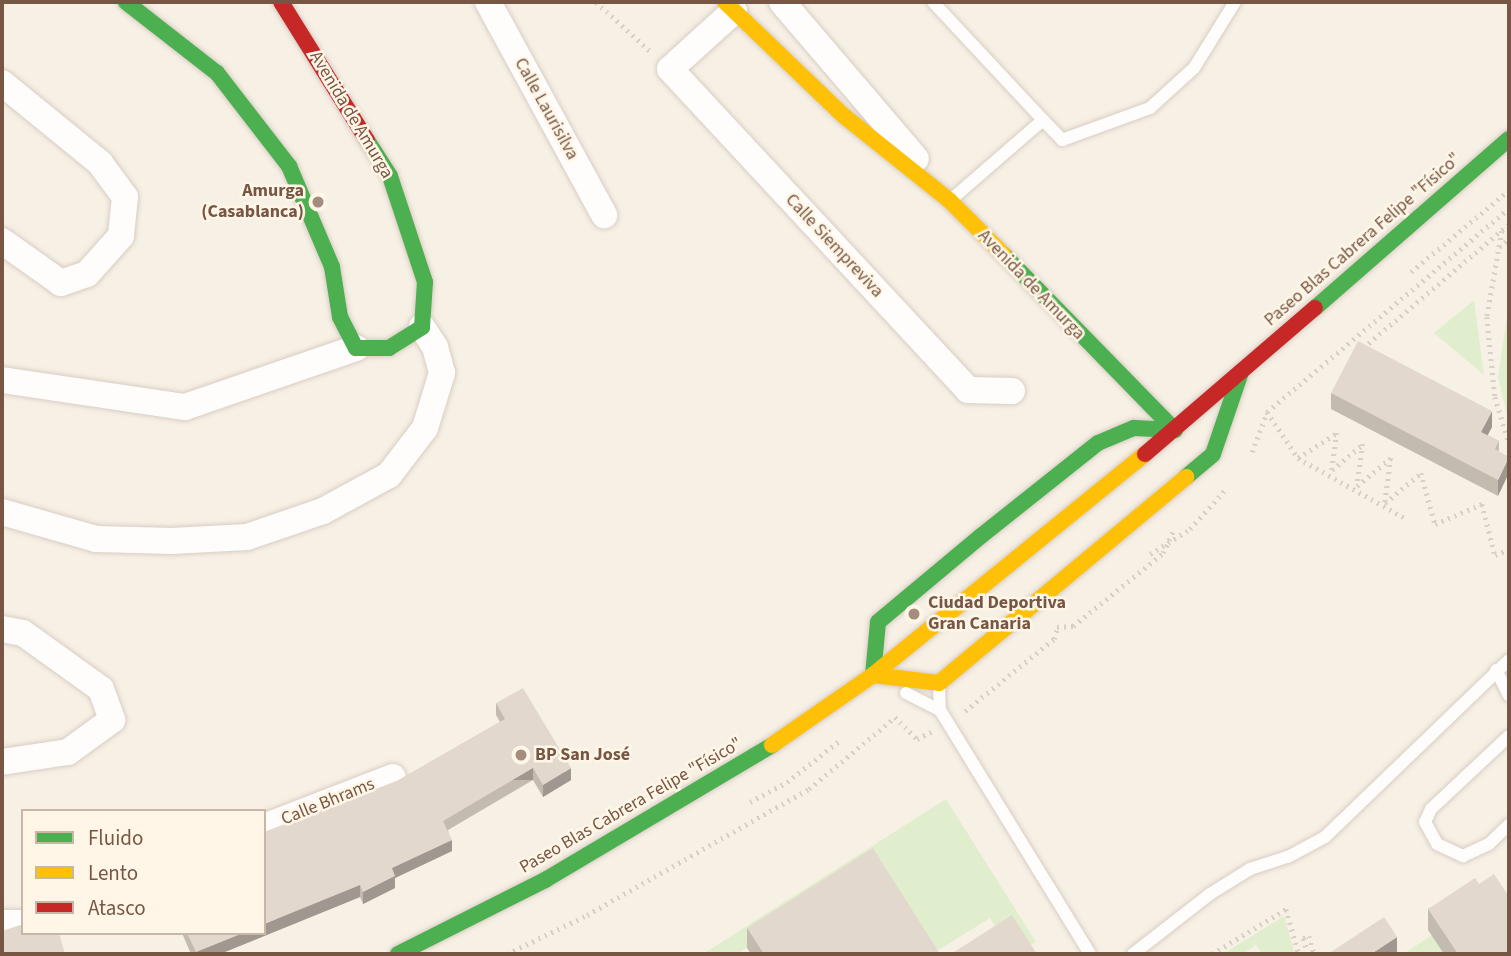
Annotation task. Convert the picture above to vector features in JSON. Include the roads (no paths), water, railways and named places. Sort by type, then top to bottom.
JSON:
[{"type":"street","points":[[126,2],[217,73],[289,166],[332,267],[340,317],[356,348]]},
{"type":"street","name":"Avenida de Amurga","points":[[281,2],[390,176],[425,282],[422,327]]},
{"type":"street","name":"Calle Laurisilva","points":[[488,2],[604,215]]},
{"type":"street","name":"Avenida de Amurga","points":[[782,2],[950,201],[1112,369],[1175,430]]},
{"type":"street","name":"Avenida de Amurga","points":[[729,6],[844,116],[950,201]]},
{"type":"street","name":"Calle Siempreviva","points":[[729,6],[670,69],[968,390],[1012,391]]},
{"type":"street","points":[[2,83],[100,163],[125,197],[121,236],[87,274],[74,279],[61,283],[2,241]]},
{"type":"street","name":"Paseo Blas Cabrera Felipe \"Físico\"","points":[[398,954],[545,880],[653,818],[739,767],[873,675],[1175,430],[1509,139]]},
{"type":"street","points":[[2,380],[185,407],[356,348],[389,348],[422,327],[435,347],[442,373],[425,428],[389,475],[323,511],[247,537],[172,541],[96,539],[2,512]]},
{"type":"street","points":[[1112,369],[1115,391]]},
{"type":"street","points":[[1169,453],[1175,430],[1135,428],[1098,443],[878,622],[873,675],[939,682],[1213,454],[1242,370]]},
{"type":"street","points":[[1098,443],[1111,422]]},
{"type":"street","points":[[1158,500],[1164,477]]},
{"type":"street","points":[[2,629],[23,633],[102,689],[112,720],[68,752],[2,762]]},
{"type":"street","name":"Calle Bhrams","points":[[266,827],[393,776]]},
{"type":"street","points":[[2,923],[21,923]]},
{"type":"lane","points":[[933,2],[1062,139],[1150,108],[1194,68],[1235,2]]},
{"type":"lane","points":[[773,50],[799,50],[804,25]]},
{"type":"lane","points":[[950,201],[1043,120]]},
{"type":"lane","points":[[1133,954],[1220,888],[1325,836],[1509,660]]},
{"type":"lane","points":[[1496,670],[1509,688]]},
{"type":"lane","points":[[1496,670],[1509,696]]},
{"type":"lane","points":[[873,675],[940,710]]},
{"type":"lane","points":[[939,682],[940,710],[1090,954]]},
{"type":"lane","points":[[1509,736],[1431,809],[1425,822],[1437,844],[1463,856],[1489,844],[1509,825]]},
{"type":"place","name":"Amurga (Casablanca)","points":[[318,202]]},
{"type":"place","name":"Ciudad Deportiva Gran Canaria","points":[[914,614]]},
{"type":"place","name":"BP San José","points":[[521,755]]}]
